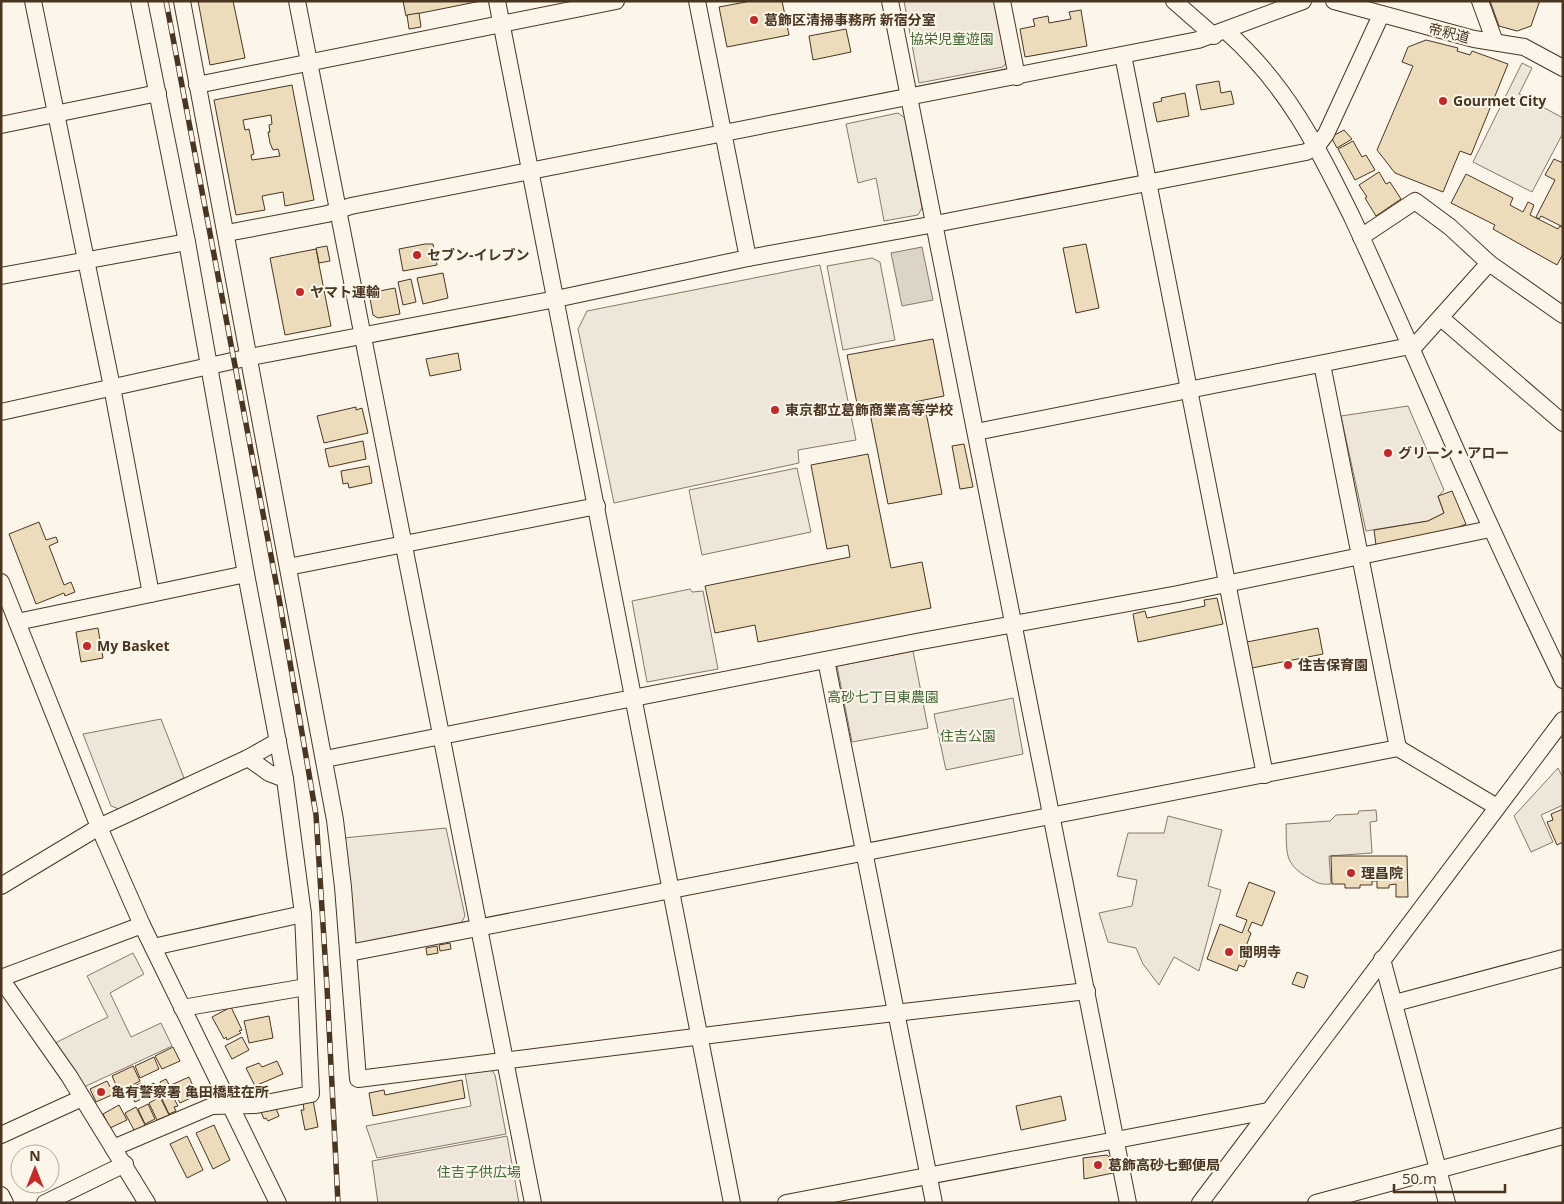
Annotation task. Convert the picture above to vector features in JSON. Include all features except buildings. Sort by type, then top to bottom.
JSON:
[{"type":"street","points":[[33,1],[112,387],[151,594]]},
{"type":"street","points":[[45,1203],[119,1156],[212,1106],[256,1105],[311,1094],[303,914],[285,779],[186,242],[139,1]]},
{"type":"street","points":[[182,1],[227,233],[335,820],[349,953],[358,1079],[700,1036],[1087,991]]},
{"type":"street","points":[[297,1],[533,1203]]},
{"type":"street","points":[[497,1],[635,698],[732,1203]]},
{"type":"street","points":[[198,85],[616,1]]},
{"type":"street","points":[[697,1],[748,258]]},
{"type":"street","points":[[890,1],[1128,1203]]},
{"type":"street","points":[[1002,1],[1017,77]]},
{"type":"street","points":[[1174,1],[1220,34],[1272,77],[1317,146],[1361,237],[1490,529],[1563,680]]},
{"type":"street","points":[[227,233],[1124,55],[1220,34],[1303,1]]},
{"type":"street","name":"帝釈道","points":[[1334,1],[1474,39],[1524,47],[1563,68]]},
{"type":"street","points":[[1480,1],[1495,42]]},
{"type":"street","points":[[1,412],[250,357],[556,299],[748,258],[1306,152],[1317,146],[1326,134],[1381,15]]},
{"type":"street","points":[[1124,55],[1265,775]]},
{"type":"street","points":[[1,125],[158,93]]},
{"type":"street","points":[[1361,237],[1415,201],[1450,227],[1488,263],[1563,315]]},
{"type":"street","points":[[1,276],[186,242]]},
{"type":"street","points":[[976,432],[1411,348],[1441,318],[1488,263]]},
{"type":"street","points":[[1441,318],[1563,423]]},
{"type":"street","points":[[1322,364],[1398,748]]},
{"type":"street","points":[[288,567],[597,506]]},
{"type":"street","points":[[325,759],[1228,583],[1490,529]]},
{"type":"street","points":[[17,622],[246,574]]},
{"type":"street","points":[[1,582],[99,827],[142,925],[278,1203]]},
{"type":"street","points":[[826,660],[934,1203]]},
{"type":"street","points":[[1200,1203],[1563,720]]},
{"type":"street","points":[[1,886],[99,827],[248,758],[278,741]]},
{"type":"street","points":[[349,953],[1398,748],[1497,807]]},
{"type":"street","points":[[248,758],[269,773],[285,779]]},
{"type":"street","points":[[153,947],[303,914]]},
{"type":"street","points":[[142,925],[1,979],[42,1036],[147,1203]]},
{"type":"street","points":[[1395,1003],[1563,958]]},
{"type":"street","points":[[1382,959],[1448,1203]]},
{"type":"street","points":[[182,1008],[306,987]]},
{"type":"street","points":[[1,1135],[82,1098]]},
{"type":"street","points":[[786,1203],[1268,1111]]},
{"type":"street","points":[[1316,1203],[1563,1136]]},
{"type":"street","points":[[1,1195],[5,1203]]},
{"type":"green space","name":"協栄児童遊園","points":[[904,1],[997,1],[1007,61],[1003,67],[919,83]]},
{"type":"green space","points":[[872,258],[880,262],[895,340],[843,350],[827,266]]},
{"type":"green space","points":[[820,265],[856,440],[798,450],[799,463],[614,503],[578,329],[587,311]]},
{"type":"green space","name":"グリーン・アロー","points":[[1408,406],[1444,490],[1438,497],[1444,513],[1428,521],[1366,531],[1341,416]]},
{"type":"green space","points":[[797,468],[811,532],[702,555],[689,490]]},
{"type":"green space","points":[[690,589],[692,592],[703,591],[718,669],[647,682],[632,601]]},
{"type":"green space","name":"高砂七丁目東農園","points":[[913,651],[928,728],[852,742],[837,666]]},
{"type":"green space","name":"住吉公園","points":[[1013,698],[1023,754],[946,770],[934,714]]},
{"type":"green space","points":[[1558,768],[1563,778],[1563,805],[1541,815],[1553,842],[1531,852],[1514,816]]},
{"type":"green space","points":[[1376,810],[1377,821],[1370,822],[1372,853],[1329,856],[1331,884],[1322,884],[1314,881],[1301,873],[1291,862],[1287,850],[1286,824],[1330,821],[1336,815],[1358,814],[1359,811]]},
{"type":"green space","points":[[1168,816],[1222,830],[1208,886],[1221,890],[1199,971],[1174,957],[1159,985],[1143,964],[1136,948],[1108,942],[1099,913],[1132,906],[1137,880],[1117,876],[1128,833],[1164,833]]},
{"type":"green space","points":[[446,828],[465,916],[460,925],[359,945],[355,942],[343,838]]},
{"type":"green space","name":"住吉子供広場","points":[[507,1136],[519,1203],[378,1203],[372,1161]]},
{"type":"shaded area","points":[[1522,63],[1532,68],[1519,94],[1563,118],[1563,133],[1532,192],[1473,162]]},
{"type":"shaded area","points":[[898,113],[905,118],[922,208],[918,215],[884,221],[876,178],[858,183],[846,124]]},
{"type":"shaded area","points":[[922,247],[933,300],[902,306],[891,253]]},
{"type":"shaded area","points":[[161,719],[184,778],[119,809],[111,806],[83,734]]},
{"type":"shaded area","points":[[133,953],[144,974],[110,993],[131,1037],[161,1023],[172,1046],[84,1087],[55,1043],[108,1017],[87,976]]},
{"type":"shaded area","points":[[491,1069],[495,1075],[506,1134],[377,1158],[366,1126],[471,1106],[465,1073]]},
{"type":"railway","points":[[166,1],[279,598],[316,815],[338,1203]]},
{"type":"place","name":"葛飾区清掃事務所 新宿分室","points":[[754,20]]},
{"type":"place","name":"Gourmet City","points":[[1443,101]]},
{"type":"place","name":"セブン-イレブン","points":[[417,255]]},
{"type":"place","name":"ヤマト運輸","points":[[300,292]]},
{"type":"place","name":"東京都立葛飾商業高等学校","points":[[775,410]]},
{"type":"place","name":"グリーン・アロー","points":[[1388,453]]},
{"type":"place","name":"My Basket","points":[[87,646]]},
{"type":"place","name":"住吉保育園","points":[[1288,665]]},
{"type":"place","name":"理昌院","points":[[1351,873]]},
{"type":"place","name":"聞明寺","points":[[1229,952]]},
{"type":"place","name":"亀有警察署 亀田橋駐在所","points":[[101,1092]]},
{"type":"place","name":"葛飾高砂七郵便局","points":[[1098,1165]]}]
